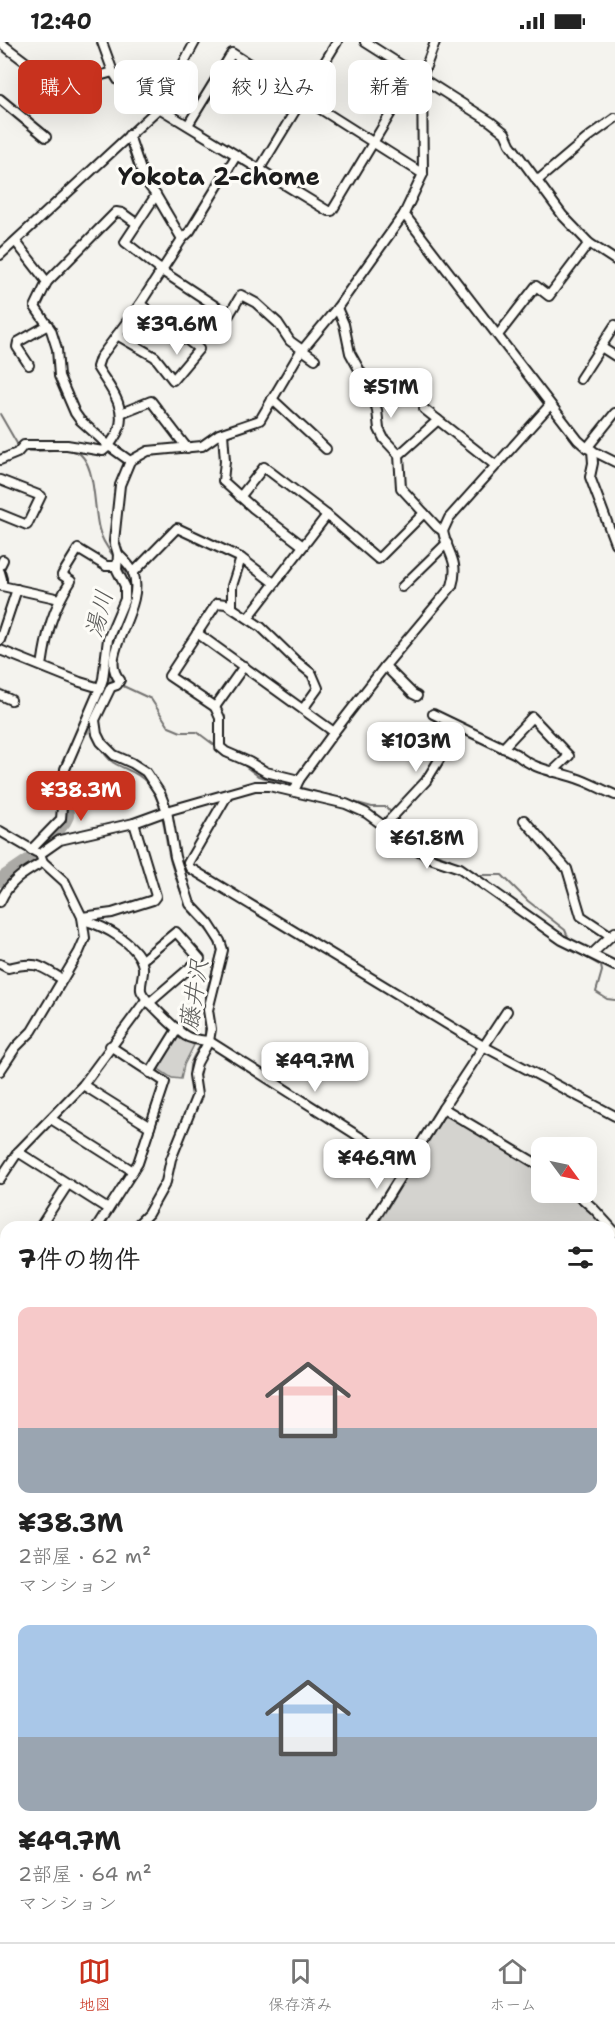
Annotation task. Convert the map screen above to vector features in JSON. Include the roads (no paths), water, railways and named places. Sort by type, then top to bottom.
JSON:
[{"type":"street","points":[[2,44],[56,85],[63,86],[113,72],[102,42]]},
{"type":"street","points":[[185,60],[195,42]]},
{"type":"street","points":[[326,60],[337,42]]},
{"type":"street","points":[[365,42],[394,60]]},
{"type":"street","points":[[426,60],[435,42]]},
{"type":"street","points":[[228,60],[232,53],[243,60]]},
{"type":"street","points":[[432,83],[505,133],[510,144],[563,216],[589,243],[615,260]]},
{"type":"street","points":[[188,125],[210,89]]},
{"type":"street","points":[[0,99],[46,137]]},
{"type":"street","points":[[0,255],[152,114]]},
{"type":"street","points":[[169,114],[332,212],[393,114]]},
{"type":"street","points":[[259,170],[294,114]]},
{"type":"street","points":[[329,114],[423,174]]},
{"type":"street","points":[[141,1221],[148,1214],[166,1182],[171,1159],[197,1095],[194,1075],[205,1040],[211,1029],[208,1010],[223,950],[209,924],[190,904],[175,857],[167,811],[160,794],[146,772],[108,750],[97,734],[95,726],[95,720],[111,687],[117,685],[120,680],[114,671],[115,654],[135,596],[136,586],[133,573],[118,554],[114,541],[120,485],[130,461],[148,451],[202,446],[223,433],[260,420],[302,350],[337,308],[404,214],[423,174],[421,114]]},
{"type":"street","points":[[537,181],[615,118]]},
{"type":"street","points":[[129,135],[144,179],[182,239]]},
{"type":"street","points":[[0,460],[17,453],[24,445],[67,445],[103,451],[110,446],[119,429],[121,412],[115,392],[97,367],[100,358],[140,304],[182,239],[190,231],[236,156]]},
{"type":"street","points":[[156,195],[125,242],[162,271],[229,315],[241,295],[256,303],[278,323],[290,341],[315,359]]},
{"type":"street","points":[[130,461],[80,420],[75,413],[59,376],[57,349],[48,325],[35,307],[47,282],[116,212],[122,213],[136,224]]},
{"type":"street","points":[[404,214],[578,440],[589,449],[615,462]]},
{"type":"street","points":[[16,242],[47,282]]},
{"type":"street","points":[[498,335],[536,286],[549,296],[589,243]]},
{"type":"street","points":[[117,335],[154,357],[173,380],[199,349],[140,304]]},
{"type":"street","points":[[294,791],[299,780],[333,732],[452,586],[456,573],[443,531],[401,488],[399,455],[384,439],[379,429],[377,410],[371,391],[350,354],[344,324],[337,308]]},
{"type":"street","points":[[29,365],[17,347],[18,342],[48,325]]},
{"type":"street","points":[[580,379],[615,325]]},
{"type":"street","points":[[601,347],[615,356]]},
{"type":"street","points":[[272,399],[326,449]]},
{"type":"street","points":[[121,412],[151,401],[187,448]]},
{"type":"street","points":[[443,531],[449,518],[550,405]]},
{"type":"street","points":[[424,409],[495,465]]},
{"type":"street","points":[[589,449],[615,413]]},
{"type":"street","points":[[399,455],[438,420]]},
{"type":"street","points":[[223,433],[225,461],[223,481],[253,508],[303,546]]},
{"type":"street","points":[[589,449],[593,463],[590,477],[615,543]]},
{"type":"street","points":[[240,497],[264,467],[327,514],[378,559],[424,513]]},
{"type":"street","points":[[0,480],[41,496],[27,525],[0,514]]},
{"type":"street","points":[[248,618],[327,514]]},
{"type":"street","points":[[133,573],[177,528],[241,558],[274,583]]},
{"type":"street","points":[[402,587],[447,543]]},
{"type":"street","points":[[42,666],[46,633],[60,599],[71,581],[62,575],[78,549],[106,566],[117,566]]},
{"type":"street","points":[[32,850],[61,819],[65,769],[103,679],[108,639],[125,599],[125,586],[117,570],[118,554]]},
{"type":"street","points":[[232,607],[232,586],[241,558]]},
{"type":"street","points":[[0,572],[2,586],[60,599]]},
{"type":"street","points":[[0,640],[17,590]]},
{"type":"street","points":[[299,780],[266,772],[226,752],[220,747],[220,718],[215,707],[169,676],[217,603],[226,604],[261,627],[312,674],[318,688],[303,709]]},
{"type":"street","points":[[197,633],[333,732]]},
{"type":"street","points":[[0,650],[100,688]]},
{"type":"street","points":[[215,707],[244,666]]},
{"type":"street","points":[[385,666],[417,696]]},
{"type":"street","points":[[0,695],[11,700]]},
{"type":"street","points":[[433,714],[516,754],[527,764],[576,778],[615,795]]},
{"type":"street","points":[[503,748],[532,717],[569,756],[552,772]]},
{"type":"street","points":[[384,826],[426,781],[442,755],[451,723]]},
{"type":"street","points":[[0,902],[4,891],[13,881],[60,840],[134,823],[167,811],[255,786],[269,786],[346,804],[366,813],[414,848],[433,859],[459,867],[562,940],[593,953],[615,966]]},
{"type":"street","points":[[228,794],[188,863],[190,868],[483,1046],[615,1116]]},
{"type":"street","points":[[524,820],[567,869],[581,916],[613,934],[593,953]]},
{"type":"street","points":[[83,918],[112,913],[153,900],[156,896],[134,823]]},
{"type":"street","points":[[0,831],[32,850],[65,882],[83,918],[85,938],[32,1031],[16,1047],[0,1071]]},
{"type":"street","points":[[83,918],[120,938],[132,948],[142,960],[144,971],[141,990],[147,1001],[186,1036],[205,1040],[407,1167]]},
{"type":"street","points":[[0,1179],[3,1168],[83,1085],[110,1046],[147,1001],[200,959],[176,932],[142,960]]},
{"type":"street","points":[[0,964],[8,968],[23,964],[37,964],[62,979]]},
{"type":"street","points":[[373,1221],[507,1011]]},
{"type":"street","points":[[150,1073],[178,1029]]},
{"type":"street","points":[[101,1221],[138,1163],[165,1082],[110,1046]]},
{"type":"street","points":[[83,1085],[150,1127]]},
{"type":"street","points":[[443,1108],[531,1160]]},
{"type":"street","points":[[51,1119],[133,1171]]},
{"type":"street","points":[[18,1152],[108,1209]]},
{"type":"street","points":[[45,1221],[68,1184]]},
{"type":"street","points":[[587,1203],[605,1221]]},
{"type":"waterway","name":"湯川","points":[[0,414],[19,447]]},
{"type":"waterway","name":"湯川","points":[[24,450],[69,450],[82,456],[91,474],[100,533],[114,557]]},
{"type":"waterway","name":"湯川","points":[[120,563],[130,578],[131,594]]},
{"type":"waterway","name":"湯川","points":[[116,682],[110,679],[110,655],[113,639],[127,608]]},
{"type":"waterway","name":"湯川","points":[[87,727],[110,679]]},
{"type":"waterway","points":[[121,685],[151,699],[169,727],[181,732],[197,732],[217,747]]},
{"type":"waterway","name":"藤井沢","points":[[90,720],[94,737]]},
{"type":"waterway","name":"藤井沢","points":[[97,742],[109,759],[141,777],[149,785],[161,812],[171,864],[183,898],[191,912],[211,936],[218,951],[205,997],[205,1038]]},
{"type":"waterway","points":[[220,751],[224,756],[241,763],[258,776],[372,807],[386,807],[419,847]]},
{"type":"waterway","name":"湯川","points":[[45,846],[67,816],[66,778]]},
{"type":"waterway","points":[[424,850],[460,865]]},
{"type":"waterway","name":"湯川","points":[[0,880],[34,857]]},
{"type":"waterway","points":[[468,869],[477,875],[502,875],[528,901],[565,930],[570,942]]},
{"type":"waterway","points":[[571,947],[601,966],[602,971],[596,992],[607,999],[615,1000]]},
{"type":"waterway","name":"藤井沢","points":[[193,1090],[190,1065],[202,1043]]},
{"type":"waterway","name":"藤井沢","points":[[183,1121],[190,1101]]},
{"type":"district","name":"Yokota 2-chome","points":[[219,177]]}]
